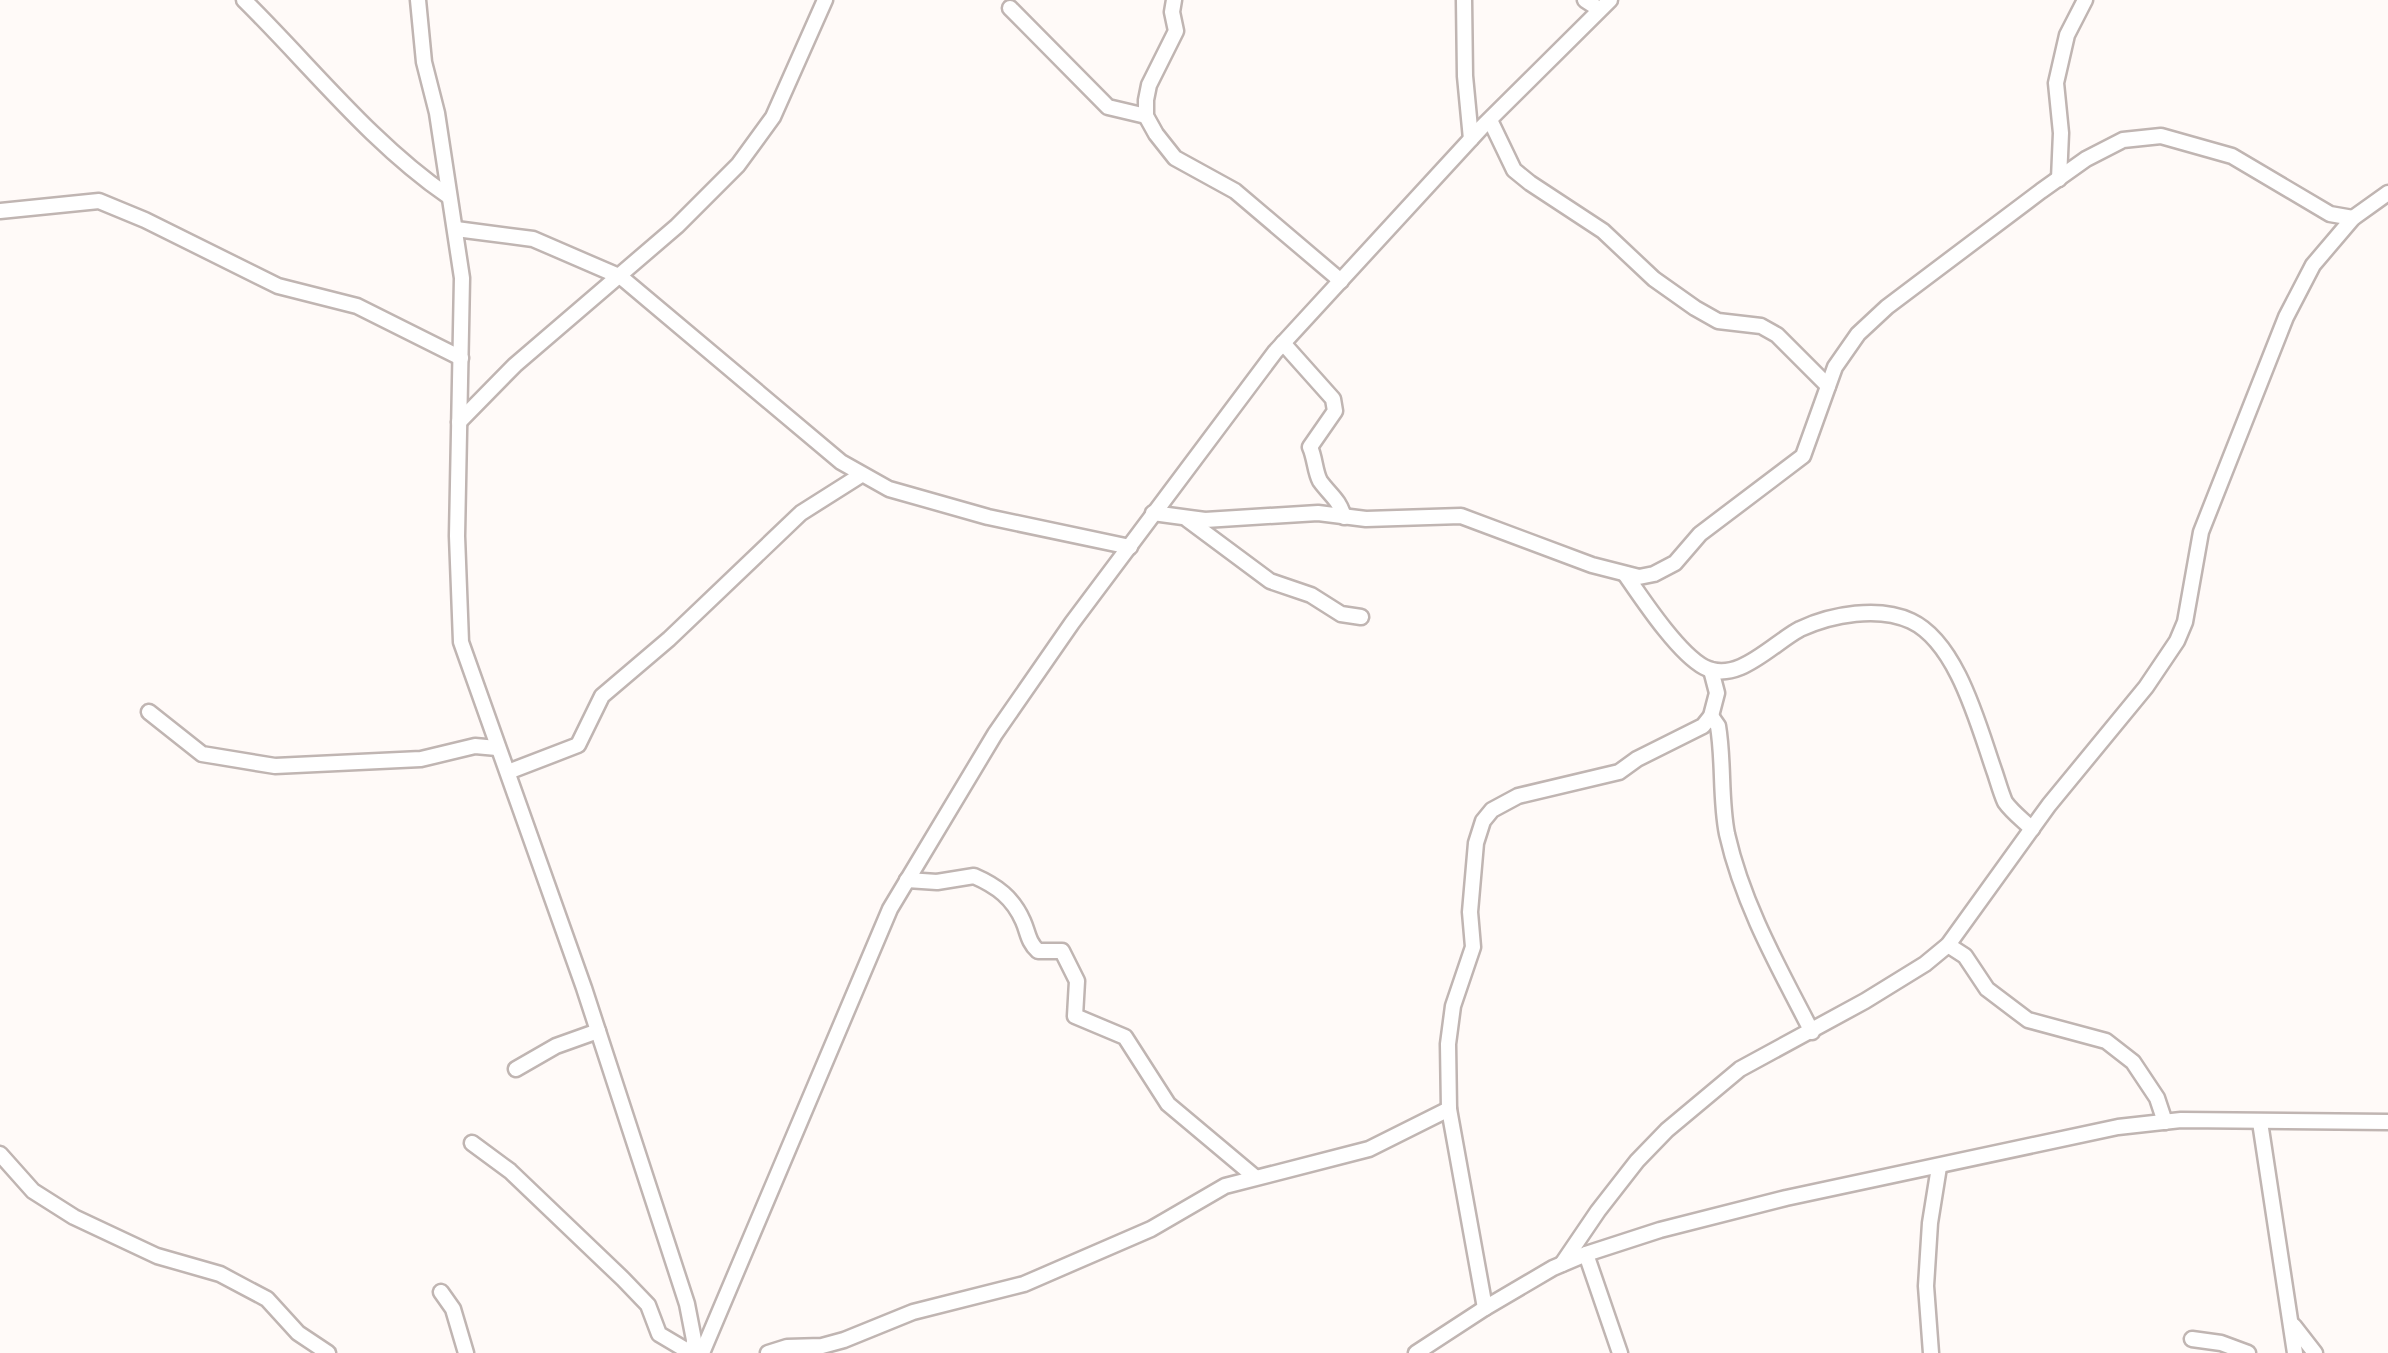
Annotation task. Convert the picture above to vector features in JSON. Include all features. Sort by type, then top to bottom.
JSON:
[{"type":"street","points":[[244,0],[325,84],[424,179],[448,196]]},
{"type":"street","points":[[418,0],[424,62],[437,113],[462,278],[457,536],[461,642],[598,1031],[686,1304],[694,1340],[692,1353],[659,1334],[648,1306],[624,1279],[510,1170],[472,1143]]},
{"type":"street","points":[[459,422],[515,366],[620,276],[738,165],[772,116],[825,0]]},
{"type":"street","points":[[1146,116],[1150,86],[1176,31],[1174,0]]},
{"type":"street","points":[[1464,0],[1464,76],[1472,139]]},
{"type":"street","points":[[1585,0],[1604,5]]},
{"type":"street","points":[[2059,179],[2061,133],[2056,83],[2066,35],[2085,0]]},
{"type":"street","points":[[702,1353],[795,1139],[855,987],[907,880],[995,734],[1152,514],[1283,344],[1472,139],[1604,5]]},
{"type":"street","points":[[1010,8],[1108,107],[1146,116],[1175,158],[1235,191],[1341,282]]},
{"type":"street","points":[[1490,120],[1514,170],[1530,183],[1603,231],[1654,278],[1695,308],[1718,320],[1762,326],[1777,335],[1828,386]]},
{"type":"street","points":[[1152,514],[1188,520],[1318,513],[1344,517],[1460,516],[1592,565],[1639,577],[1654,574],[1675,563],[1700,534],[1802,456],[1835,366],[1858,334],[1886,307],[2059,179],[2123,140],[2161,136],[2232,156],[2330,214],[2353,218]]},
{"type":"street","points":[[1562,1264],[1637,1161],[1667,1130],[1740,1069],[1812,1032],[1924,964],[1948,945],[2032,830],[2146,688],[2177,641],[2185,622],[2201,532],[2286,317],[2313,265],[2353,218],[2388,193]]},
{"type":"street","points":[[0,211],[99,201],[278,286],[357,306],[461,358]]},
{"type":"street","points":[[456,230],[533,240],[620,276],[733,368],[774,407],[861,475],[889,489],[988,517],[1130,547]]},
{"type":"street","points":[[1283,344],[1334,399],[1334,411],[1310,447],[1318,476],[1340,502],[1344,517]]},
{"type":"street","points":[[508,772],[578,745],[602,696],[669,640],[801,513],[861,475]]},
{"type":"street","points":[[1188,520],[1270,581],[1311,595],[1342,614],[1361,617]]},
{"type":"street","points":[[1626,574],[1655,617],[1703,667],[1711,670],[1742,666],[1801,629],[1835,618],[1884,612],[1915,622],[1938,644],[1961,681],[2006,802],[2032,830]]},
{"type":"street","points":[[1711,670],[1717,693]]},
{"type":"street","points":[[1485,1308],[1449,1109],[1448,1044],[1453,1006],[1473,948],[1470,912],[1476,843],[1482,822],[1492,810],[1518,796],[1619,772],[1703,726],[1732,670]]},
{"type":"street","points":[[149,712],[202,754],[276,766],[421,759],[475,746],[497,748]]},
{"type":"street","points":[[1710,716],[1718,726],[1726,831],[1742,889],[1764,941],[1812,1032]]},
{"type":"street","points":[[907,880],[937,882],[974,876],[1009,896],[1024,922],[1030,943],[1038,951],[1062,951],[1077,981],[1075,1016],[1125,1037],[1168,1104],[1255,1177]]},
{"type":"street","points":[[1948,945],[1965,956],[1987,989],[2028,1020],[2106,1041],[2133,1062],[2157,1098],[2165,1122]]},
{"type":"street","points":[[516,1070],[556,1046],[598,1031]]},
{"type":"street","points":[[768,1353],[787,1347],[821,1350],[913,1312],[1024,1284],[1151,1229],[1225,1186],[1369,1149],[1449,1109]]},
{"type":"street","points":[[1416,1353],[1562,1264],[1612,1244],[1786,1198],[2118,1127],[2165,1122],[2388,1122]]},
{"type":"street","points":[[2260,1122],[2296,1353]]},
{"type":"street","points":[[0,1154],[33,1191],[74,1217],[157,1256],[220,1274],[267,1299],[298,1332],[328,1353]]},
{"type":"street","points":[[1930,1353],[1926,1286],[1939,1167]]},
{"type":"street","points":[[1586,1254],[1620,1353]]},
{"type":"street","points":[[441,1292],[453,1309],[466,1353]]},
{"type":"street","points":[[2292,1325],[2316,1353]]},
{"type":"street","points":[[2192,1339],[2221,1343],[2248,1353]]}]
